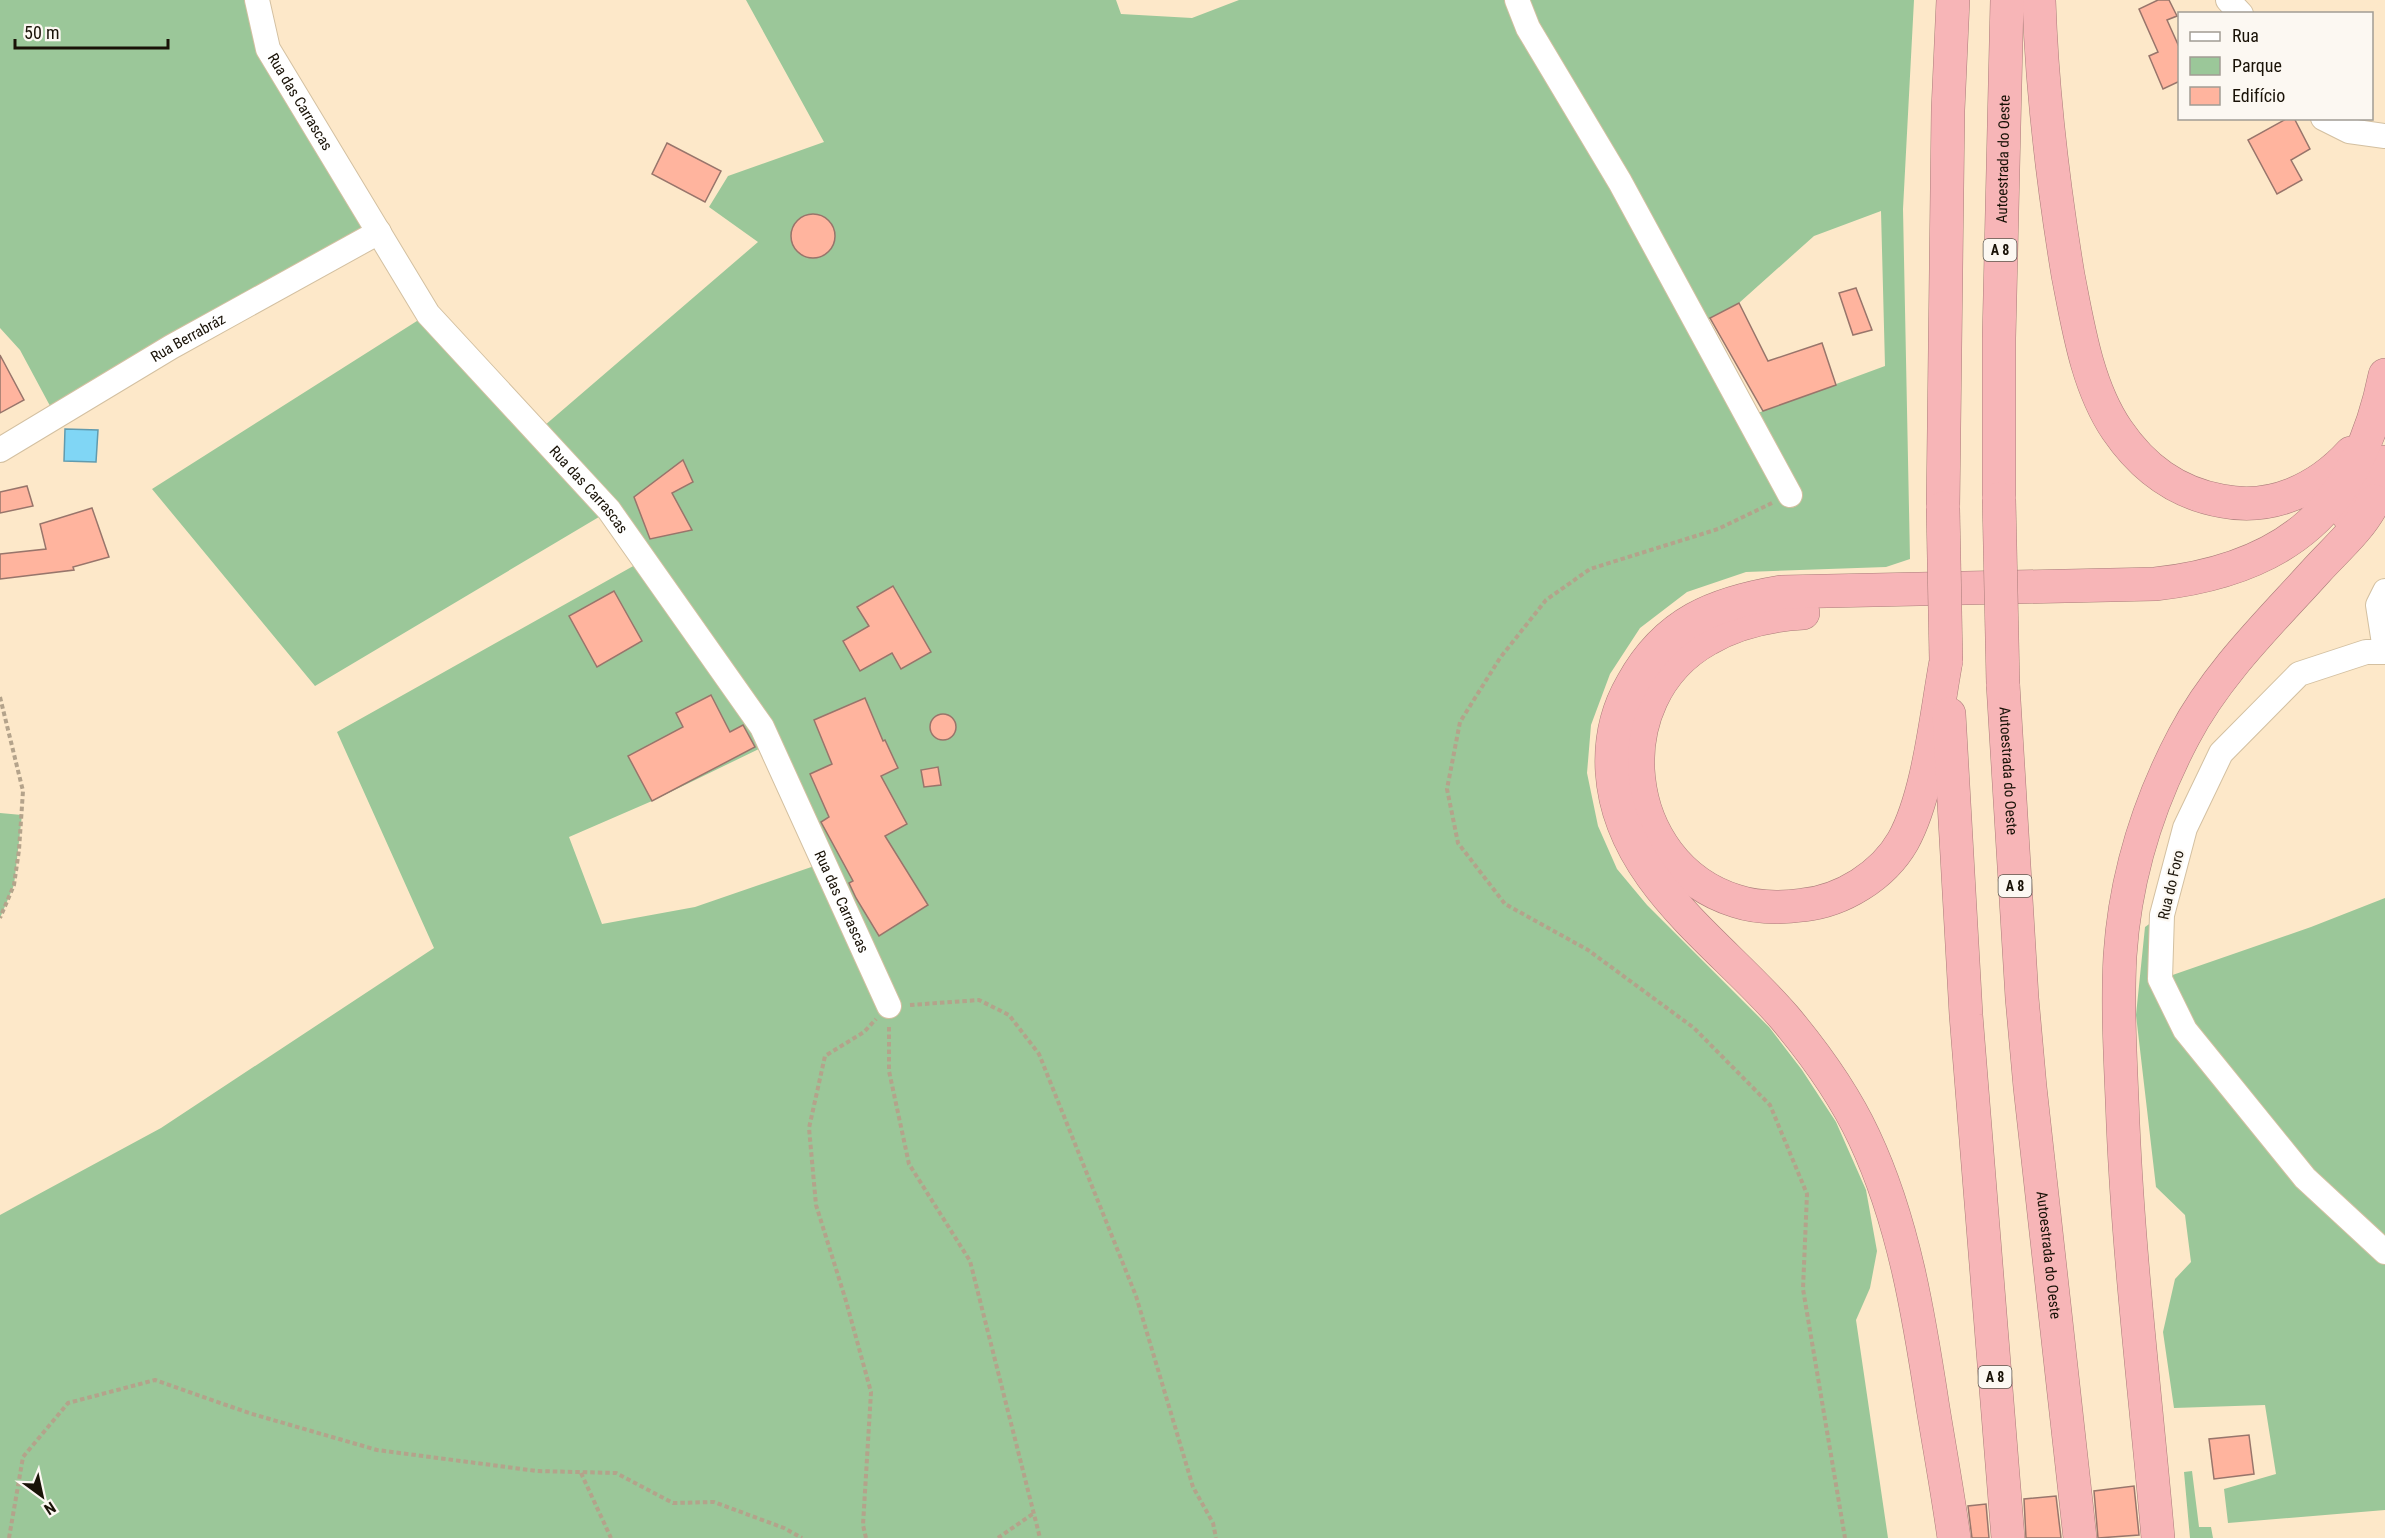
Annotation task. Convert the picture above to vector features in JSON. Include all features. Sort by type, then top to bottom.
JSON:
[{"type":"highway","name":"A 8","points":[[1953,0],[1948,122],[1943,508],[1946,661],[1966,1016],[2008,1538]]},
{"type":"highway","name":"Autoestrada do Oeste","points":[[2007,0],[1999,338],[2002,684],[2022,998],[2030,1087],[2080,1538]]},
{"type":"highway","points":[[2039,0],[2052,161],[2073,303],[2091,372],[2101,400],[2115,428],[2153,472],[2176,487],[2201,497],[2252,504],[2280,500],[2312,487],[2337,469],[2371,432]]},
{"type":"highway","points":[[1954,1538],[1915,1298],[1892,1208],[1880,1173],[1848,1106],[1828,1074],[1785,1018],[1668,896],[1632,846],[1621,821],[1613,792],[1612,741],[1625,695],[1640,669],[1660,645],[1687,623],[1712,609],[1747,597],[1781,592],[2155,585],[2191,580],[2227,571],[2259,558],[2288,541],[2313,521],[2332,502],[2348,479],[2371,432],[2385,375]]},
{"type":"highway","points":[[1946,661],[1916,814],[1902,843],[1886,863],[1864,882],[1849,891],[1815,904],[1788,907],[1760,906],[1735,901],[1712,891],[1691,876],[1672,858],[1656,834],[1642,802],[1636,772],[1637,742],[1643,718],[1654,694],[1667,674],[1706,639],[1732,627],[1787,614],[2135,606],[2177,604],[2212,597],[2245,587],[2276,573],[2303,556],[2349,513],[2385,462]]},
{"type":"highway","points":[[2158,1538],[2127,1202],[2119,1013],[2123,925],[2136,854],[2151,808],[2167,771],[2184,735],[2202,705],[2250,644],[2370,510],[2385,478]]},
{"type":"street","name":"Rua das Carrascas","points":[[257,0],[268,49],[428,314],[609,510],[762,727],[889,1006]]},
{"type":"street","points":[[1517,0],[1528,28],[1620,182],[1790,495]]},
{"type":"street","points":[[2228,0],[2239,12]]},
{"type":"street","points":[[2326,120],[2349,131],[2385,136]]},
{"type":"street","name":"Rua Berrabráz","points":[[0,450],[171,347],[379,232]]},
{"type":"street","points":[[2385,591],[2379,605],[2385,651]]},
{"type":"street","name":"Rua do Foro","points":[[2385,651],[2366,652],[2300,674],[2221,753],[2185,828],[2162,915],[2160,979],[2185,1030],[2305,1178],[2385,1252]]},
{"type":"path","points":[[1790,495],[1718,529],[1590,569],[1546,600],[1500,658],[1460,722],[1447,789],[1458,843],[1505,904],[1588,950],[1694,1028],[1770,1105],[1807,1194],[1803,1289],[1845,1538]]},
{"type":"path","points":[[0,697],[23,791],[20,850],[14,885],[0,918]]},
{"type":"path","points":[[866,1538],[863,1525],[871,1392],[816,1205],[809,1128],[825,1056],[864,1032],[889,1006],[979,1000],[1009,1015],[1039,1054],[1136,1296],[1193,1487],[1213,1523],[1216,1538]]},
{"type":"path","points":[[889,1006],[889,1071],[909,1164],[970,1261],[1040,1538]]},
{"type":"path","points":[[9,1538],[23,1457],[68,1403],[154,1380],[249,1413],[377,1450],[537,1472],[616,1473],[673,1503],[714,1502],[784,1528],[802,1538]]},
{"type":"path","points":[[581,1473],[611,1538]]},
{"type":"path","points":[[998,1538],[1034,1513]]},
{"type":"green space","points":[[0,0],[257,0],[268,49],[379,232],[56,417],[20,350],[0,328]]},
{"type":"green space","points":[[746,0],[1116,0],[1121,14],[1192,18],[1239,0],[1914,0],[1903,209],[1910,559],[1886,567],[1746,572],[1687,592],[1640,628],[1610,674],[1591,725],[1587,773],[1598,826],[1617,869],[1647,905],[1769,1027],[1802,1070],[1836,1122],[1866,1190],[1877,1251],[1870,1288],[1856,1320],[1888,1538],[0,1538],[0,1215],[161,1128],[434,948],[337,732],[644,560],[609,511],[315,686],[152,489],[428,314],[537,432],[758,242],[709,207],[728,176],[824,142]],"holes":[[[1881,211],[1885,366],[1755,414],[1697,323],[1710,319],[1739,303],[1814,236]],[[769,744],[823,863],[695,907],[602,924],[569,837],[652,801]]]},
{"type":"green space","points":[[0,813],[22,815],[14,885],[0,918]]},
{"type":"green space","points":[[2385,898],[2385,1510],[2228,1523],[2224,1489],[2276,1474],[2265,1405],[2174,1408],[2163,1332],[2175,1279],[2191,1262],[2185,1215],[2156,1187],[2136,1015],[2145,927],[2162,915],[2161,979],[2311,927]]},
{"type":"green space","points":[[2192,1471],[2199,1527],[2211,1527],[2213,1538],[2190,1538],[2184,1472]]},
{"type":"water","points":[[65,429],[98,430],[96,462],[64,461]]},
{"type":"building","points":[[2158,0],[2169,0],[2177,16],[2167,20],[2178,45],[2178,82],[2163,89],[2149,56],[2158,52],[2139,9]]},
{"type":"building","points":[[2284,120],[2295,120],[2310,149],[2291,160],[2302,180],[2277,194],[2248,140]]},
{"type":"building","points":[[667,143],[721,171],[705,202],[652,174]]},
{"type":"building","points":[[813,214],[822,215],[829,220],[834,227],[834,245],[829,252],[822,257],[813,258],[804,257],[797,252],[792,245],[791,236],[792,227],[797,220],[804,215]]},
{"type":"building","points":[[1856,288],[1872,330],[1853,335],[1839,293]]},
{"type":"building","points":[[1739,303],[1768,361],[1822,343],[1836,385],[1763,411],[1710,318]]},
{"type":"building","points":[[0,355],[24,400],[0,413]]},
{"type":"building","points":[[683,460],[693,482],[672,493],[692,530],[650,539],[634,497]]},
{"type":"building","points":[[27,486],[33,506],[0,513],[0,492]]},
{"type":"building","points":[[92,508],[109,557],[73,567],[74,570],[0,579],[0,554],[46,549],[40,524]]},
{"type":"building","points":[[893,586],[931,652],[901,669],[892,653],[860,671],[843,641],[869,626],[857,607]]},
{"type":"building","points":[[614,591],[642,641],[597,667],[569,616]]},
{"type":"building","points":[[711,695],[730,732],[743,725],[755,747],[652,801],[628,756],[683,727],[676,713]]},
{"type":"building","points":[[865,698],[883,741],[885,740],[898,768],[881,776],[907,824],[885,836],[928,905],[879,936],[856,898],[849,883],[853,881],[821,822],[829,817],[810,774],[832,764],[814,720]]},
{"type":"building","points":[[943,714],[952,718],[956,727],[952,736],[943,740],[934,736],[930,727],[934,718]]},
{"type":"building","points":[[938,767],[941,785],[924,787],[921,770]]},
{"type":"building","points":[[2249,1435],[2254,1474],[2214,1479],[2209,1439]]},
{"type":"building","points":[[2134,1486],[2139,1535],[2098,1538],[2094,1491]]},
{"type":"building","points":[[2056,1496],[2061,1538],[2026,1538],[2024,1499]]},
{"type":"building","points":[[1986,1504],[1989,1538],[1972,1538],[1968,1506]]}]
